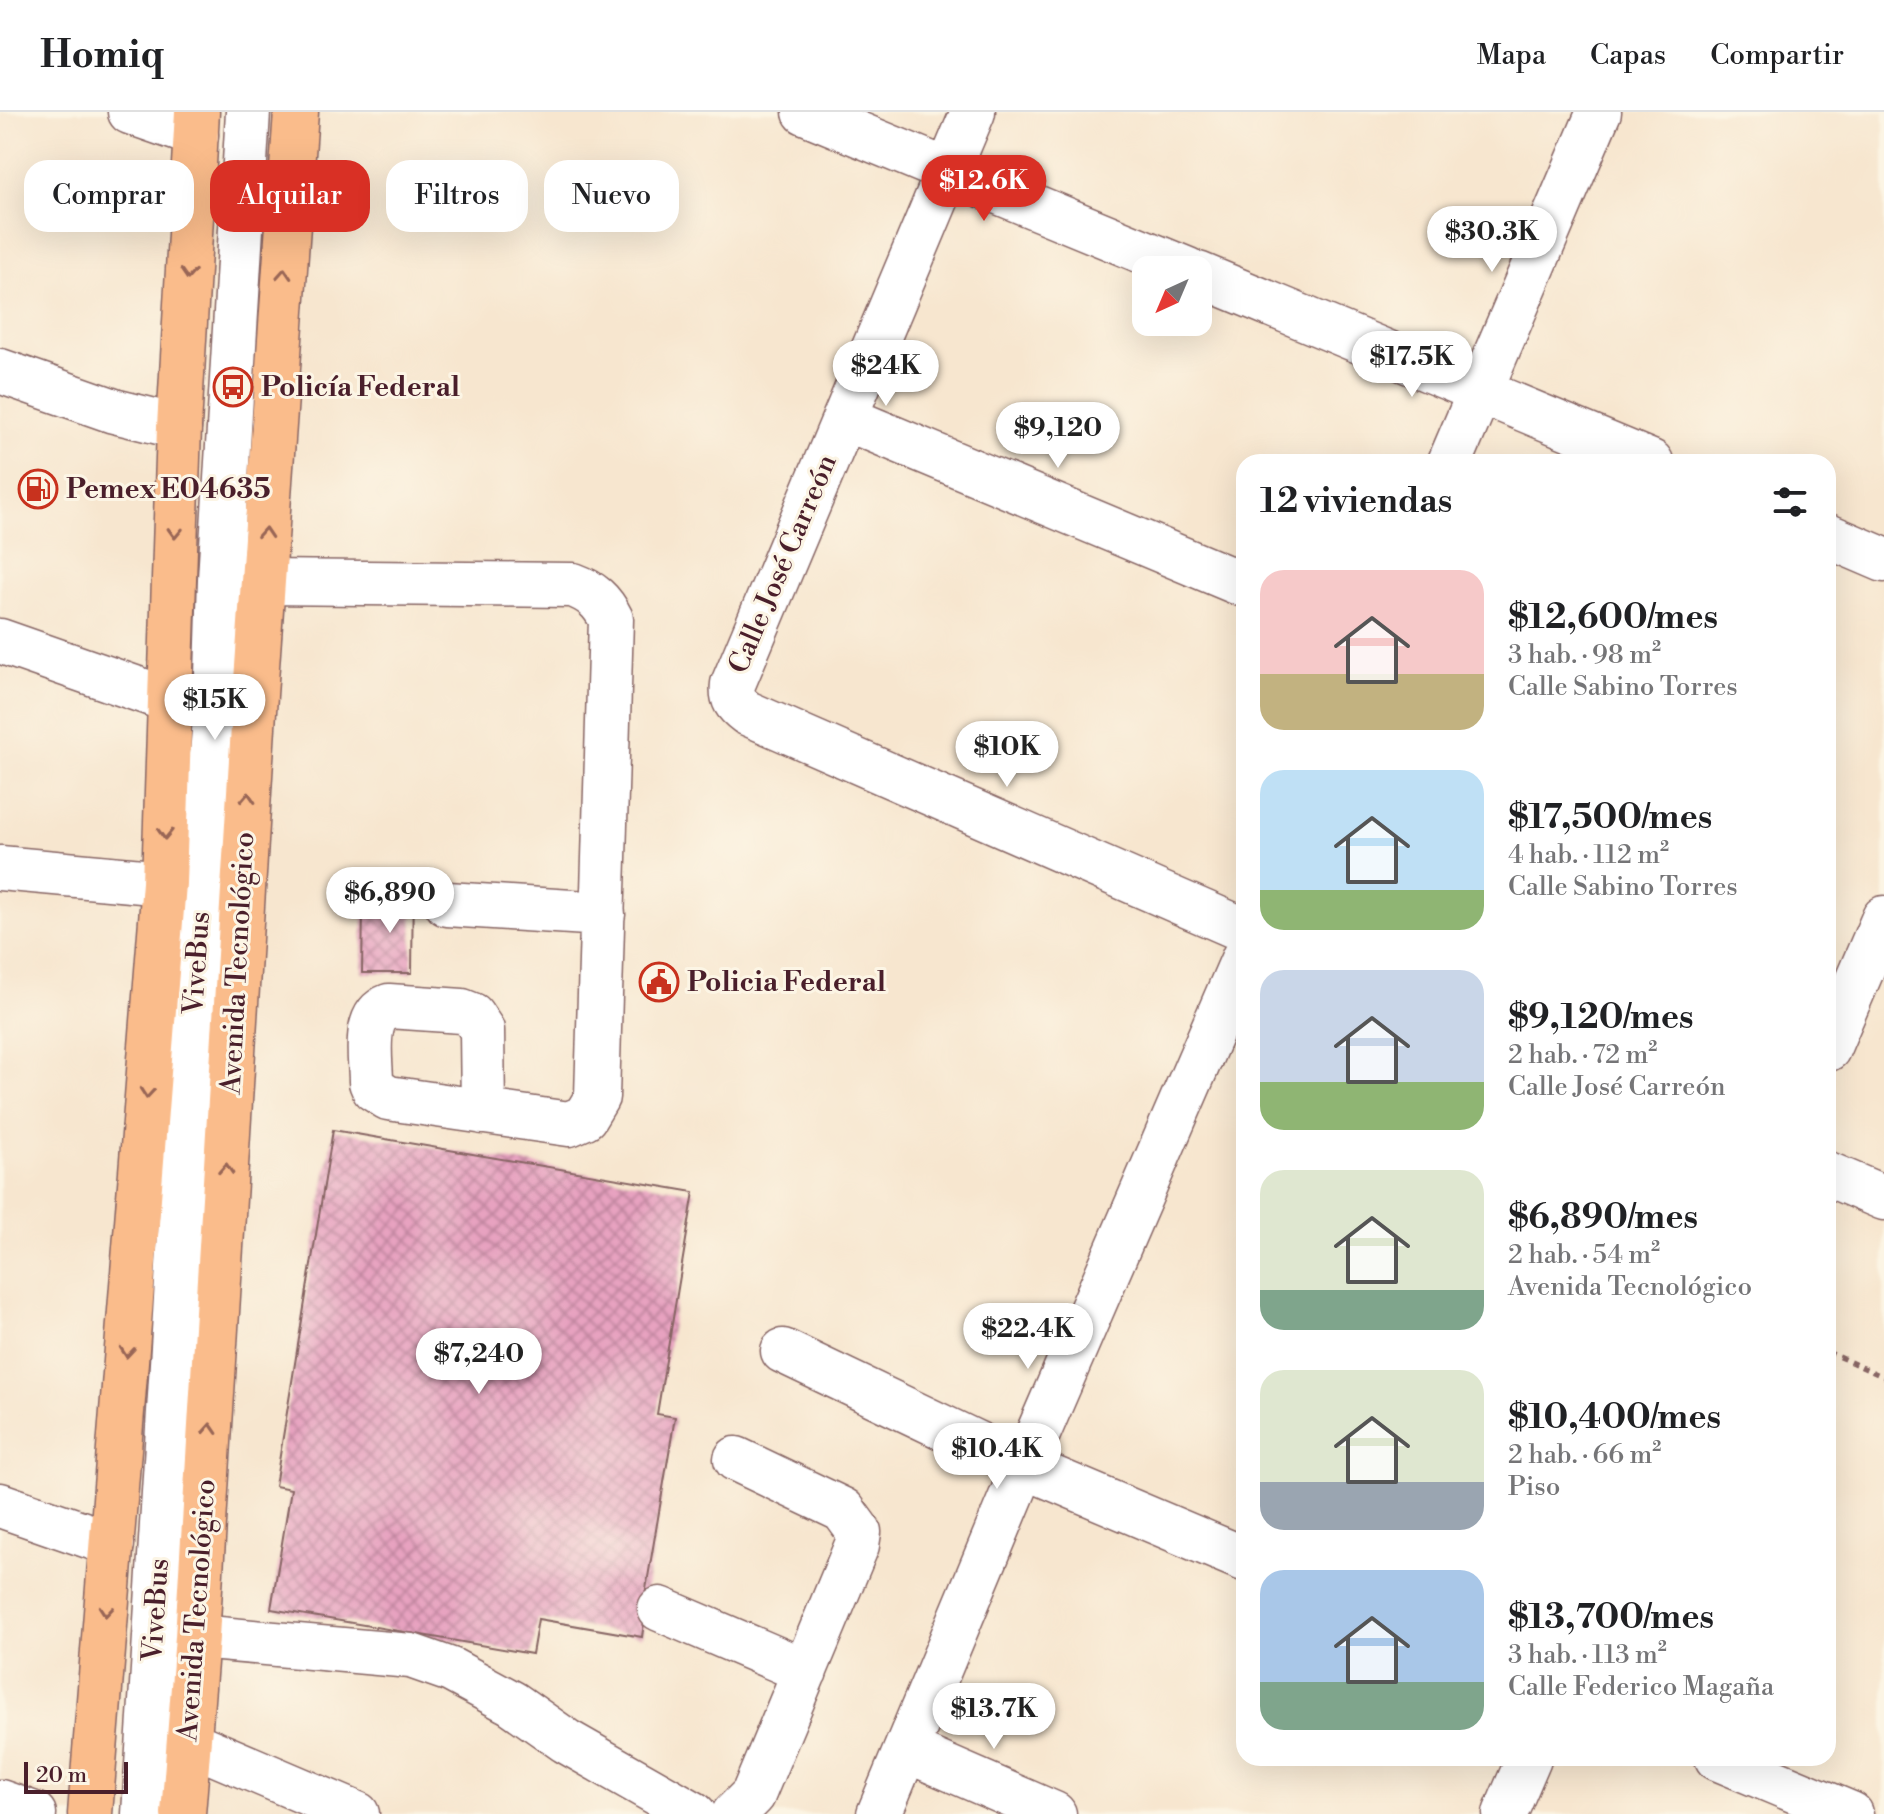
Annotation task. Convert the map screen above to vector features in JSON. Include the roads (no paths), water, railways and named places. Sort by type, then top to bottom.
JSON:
[{"type":"main road","name":"Avenida Tecnológico","points":[[183,1814],[197,1637],[235,702],[262,582],[296,112]]},
{"type":"main road","points":[[90,1814],[164,883],[179,427],[196,124]]},
{"type":"street","points":[[130,112],[196,124]]},
{"type":"street","name":"ViveBus","points":[[144,1814],[204,849],[235,702],[220,579],[248,112]]},
{"type":"street","points":[[805,112],[1154,256]]},
{"type":"street","name":"Calle José Carreón","points":[[973,112],[733,684],[731,696],[747,713],[1236,927]]},
{"type":"street","points":[[1453,454],[1599,112]]},
{"type":"street","points":[[1212,280],[1632,454]]},
{"type":"street","points":[[0,371],[114,411],[179,427]]},
{"type":"street","points":[[845,418],[1236,582]]},
{"type":"street","points":[[1836,539],[1884,560]]},
{"type":"street","points":[[262,582],[573,585],[589,590],[603,603],[611,619],[597,1097],[585,1117],[569,1124],[483,1112]]},
{"type":"street","points":[[0,641],[169,700],[235,702]]},
{"type":"street","points":[[0,868],[164,883]]},
{"type":"street","points":[[447,904],[603,914]]},
{"type":"street","points":[[1836,1030],[1884,918]]},
{"type":"street","points":[[879,1814],[1024,1466],[1236,976]]},
{"type":"street","points":[[1836,1177],[1884,1198]]},
{"type":"street","points":[[783,1351],[1024,1466],[1236,1556]]},
{"type":"street","points":[[734,1814],[753,1795],[857,1545],[859,1532],[843,1510],[736,1459]]},
{"type":"street","points":[[0,1505],[112,1544]]},
{"type":"street","points":[[660,1609],[805,1671]]},
{"type":"street","points":[[197,1637],[377,1651],[411,1656],[451,1670],[512,1703],[566,1741],[694,1814]]},
{"type":"street","points":[[188,1742],[357,1814]]},
{"type":"street","points":[[907,1750],[1054,1814]]},
{"type":"street","points":[[1505,1814],[1526,1766]]},
{"type":"street","points":[[1736,1766],[1851,1814]]},
{"type":"street","points":[[0,1802],[34,1814]]},
{"type":"place","name":"Policía Federal","points":[[233,387]]},
{"type":"place","name":"Pemex E04635","points":[[38,489]]},
{"type":"place","name":"Policia Federal","points":[[659,982]]}]
